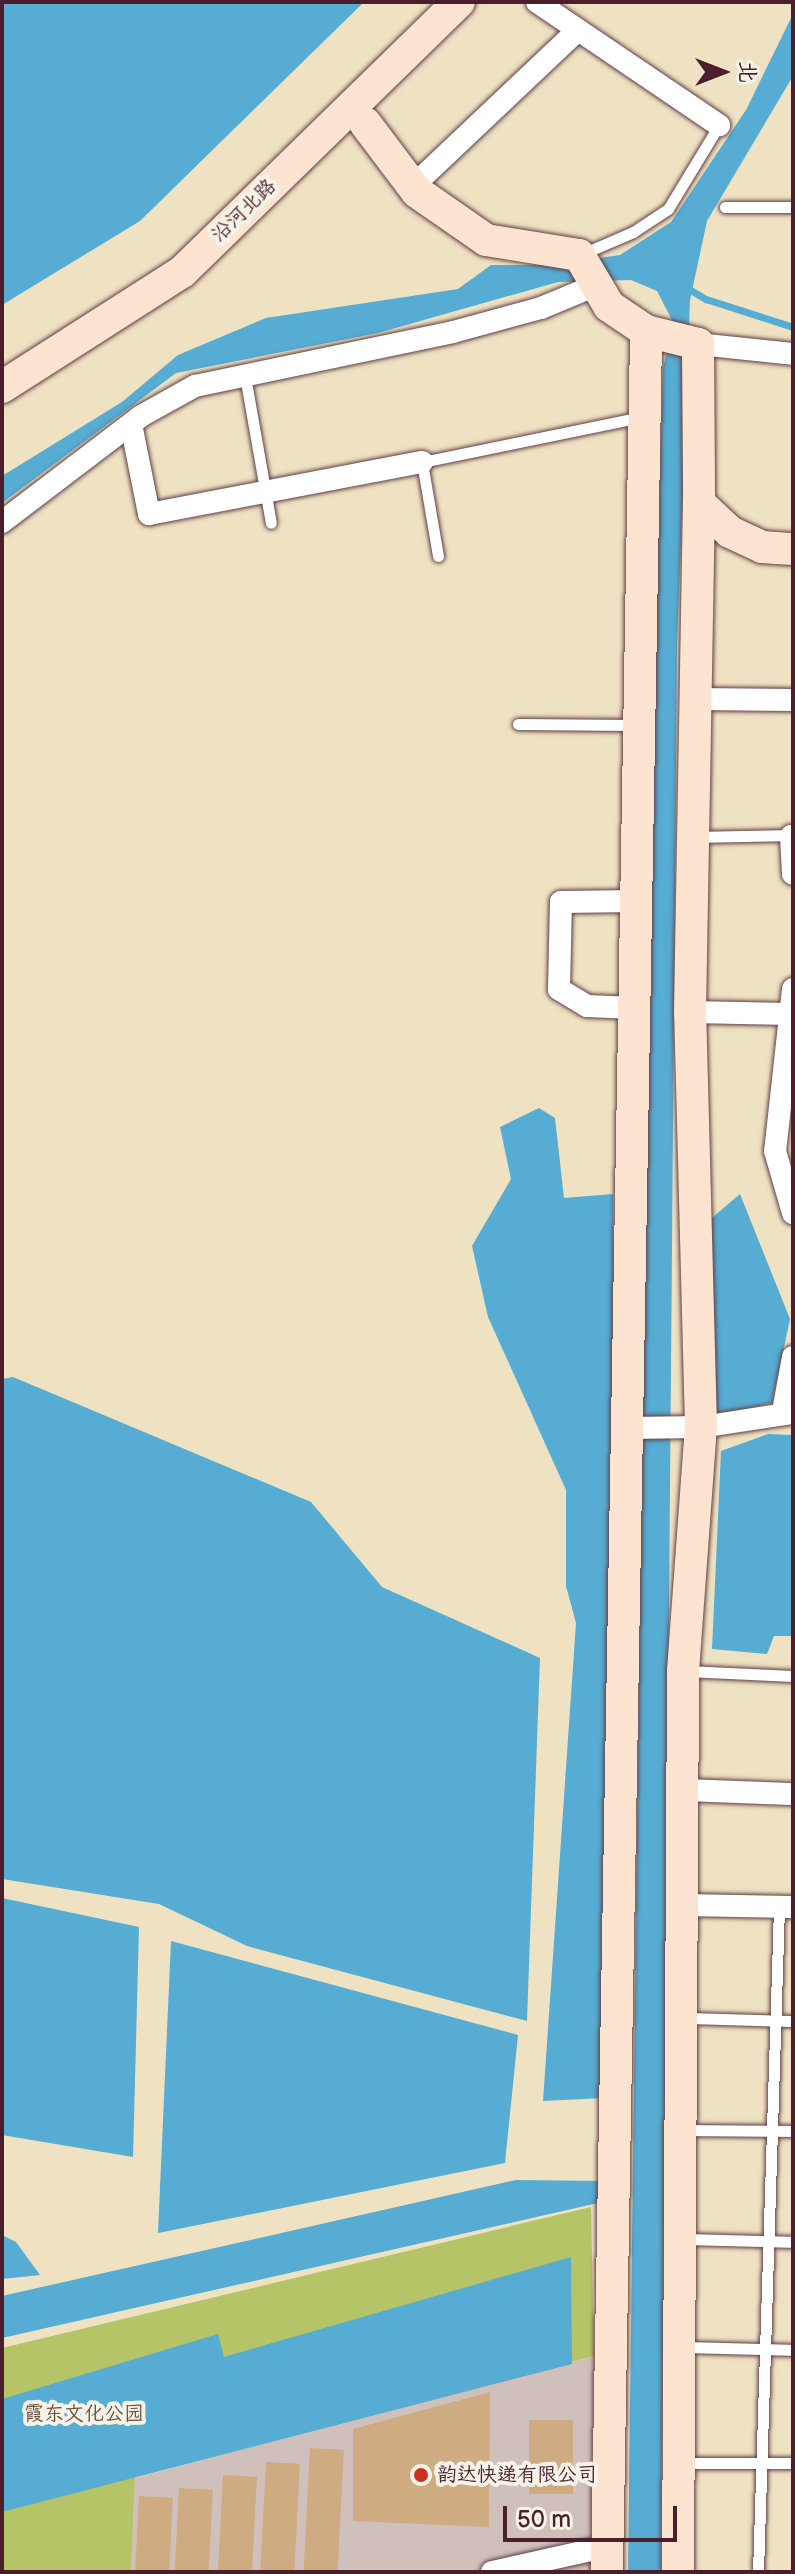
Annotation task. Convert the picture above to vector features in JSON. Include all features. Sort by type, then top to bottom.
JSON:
[{"type":"street","name":"沿河北路","points":[[2,387],[182,272],[459,2]]},
{"type":"street","points":[[537,2],[719,125]]},
{"type":"street","points":[[413,186],[578,30]]},
{"type":"street","points":[[365,123],[413,186],[486,240],[579,255],[594,286],[609,306],[646,331],[698,344],[793,354]]},
{"type":"street","points":[[2,522],[131,424],[195,386],[453,332],[541,308],[594,286]]},
{"type":"street","points":[[492,2572],[608,2559],[646,331]]},
{"type":"street","points":[[678,2572],[683,2130],[683,1671],[701,1427],[690,1012],[699,503],[698,344]]},
{"type":"street","points":[[131,424],[149,514],[422,462]]},
{"type":"street","points":[[699,503],[730,532],[762,547],[793,549]]},
{"type":"street","points":[[696,699],[793,700]]},
{"type":"street","points":[[792,836],[793,874]]},
{"type":"street","points":[[635,1008],[587,1006],[559,989],[561,902],[637,901]]},
{"type":"street","points":[[793,989],[775,1151],[793,1213]]},
{"type":"street","points":[[690,1012],[791,1014]]},
{"type":"street","points":[[628,1428],[701,1427],[788,1412],[793,1357]]},
{"type":"street","points":[[682,1790],[793,1794]]},
{"type":"street","points":[[682,1905],[786,1907]]},
{"type":"lane","points":[[579,255],[633,232],[668,209],[719,125]]},
{"type":"lane","points":[[725,207],[793,207]]},
{"type":"lane","points":[[245,376],[271,523]]},
{"type":"lane","points":[[438,556],[422,462],[644,417]]},
{"type":"lane","points":[[518,724],[640,725]]},
{"type":"lane","points":[[693,837],[792,836]]},
{"type":"lane","points":[[683,1671],[793,1676]]},
{"type":"lane","points":[[758,2572],[775,2021],[786,1907]]},
{"type":"lane","points":[[681,2017],[793,2021]]},
{"type":"lane","points":[[683,2130],[793,2131]]},
{"type":"lane","points":[[680,2239],[793,2242]]},
{"type":"lane","points":[[680,2347],[793,2350]]},
{"type":"lane","points":[[679,2463],[793,2463]]},
{"type":"shaded area","points":[[594,2356],[590,2572],[131,2572],[135,2478]]},
{"type":"green space","name":"霞东文化公园","points":[[591,2207],[594,2356],[135,2477],[131,2572],[2,2572],[2,2348]]},
{"type":"water","points":[[2,2],[364,2],[140,221],[2,305]]},
{"type":"water","points":[[793,14],[793,76],[707,221],[690,300],[677,646],[661,2572],[628,2572],[649,849],[663,368],[674,324],[657,291],[631,280],[558,282],[378,333],[176,373],[2,503],[2,476],[122,402],[178,355],[266,318],[458,289],[491,265],[549,265],[620,255],[671,222],[746,110]]},
{"type":"water","points":[[539,1108],[555,1118],[564,1198],[613,1194],[616,1519],[604,2098],[543,2101],[576,1623],[566,1586],[566,1490],[488,1317],[472,1246],[511,1179],[500,1127]]},
{"type":"water","points":[[740,1194],[790,1319],[772,1403],[716,1416],[700,1228]]},
{"type":"water","points":[[13,1377],[311,1502],[382,1587],[540,1658],[527,2021],[247,1946],[159,1904],[2,1879],[2,1379]]},
{"type":"water","points":[[768,1434],[793,1435],[793,1636],[774,1636],[767,1654],[712,1649],[721,1451]]},
{"type":"water","points":[[2,1898],[139,1927],[133,2157],[2,2135]]},
{"type":"water","points":[[171,1941],[518,2035],[505,2163],[158,2233]]},
{"type":"water","points":[[516,2180],[602,2181],[598,2203],[2,2338],[2,2296]]},
{"type":"water","points":[[2,2235],[16,2242],[40,2275],[2,2279]]},
{"type":"water","points":[[571,2257],[572,2364],[2,2512],[2,2399],[218,2334],[224,2357]]},
{"type":"building","name":"韵达快递有限公司","points":[[490,2392],[489,2527],[353,2521],[353,2429]]},
{"type":"building","points":[[529,2420],[573,2420],[573,2494],[529,2494]]},
{"type":"building","points":[[310,2448],[344,2450],[338,2572],[304,2572]]},
{"type":"building","points":[[266,2462],[300,2464],[294,2572],[260,2572]]},
{"type":"building","points":[[223,2475],[257,2477],[252,2572],[218,2572]]},
{"type":"building","points":[[179,2488],[213,2490],[209,2572],[175,2572]]},
{"type":"building","points":[[139,2496],[173,2498],[169,2572],[135,2572]]},
{"type":"waterway","points":[[684,286],[706,299],[793,327]]},
{"type":"place","name":"韵达快递有限公司","points":[[421,2475]]}]
